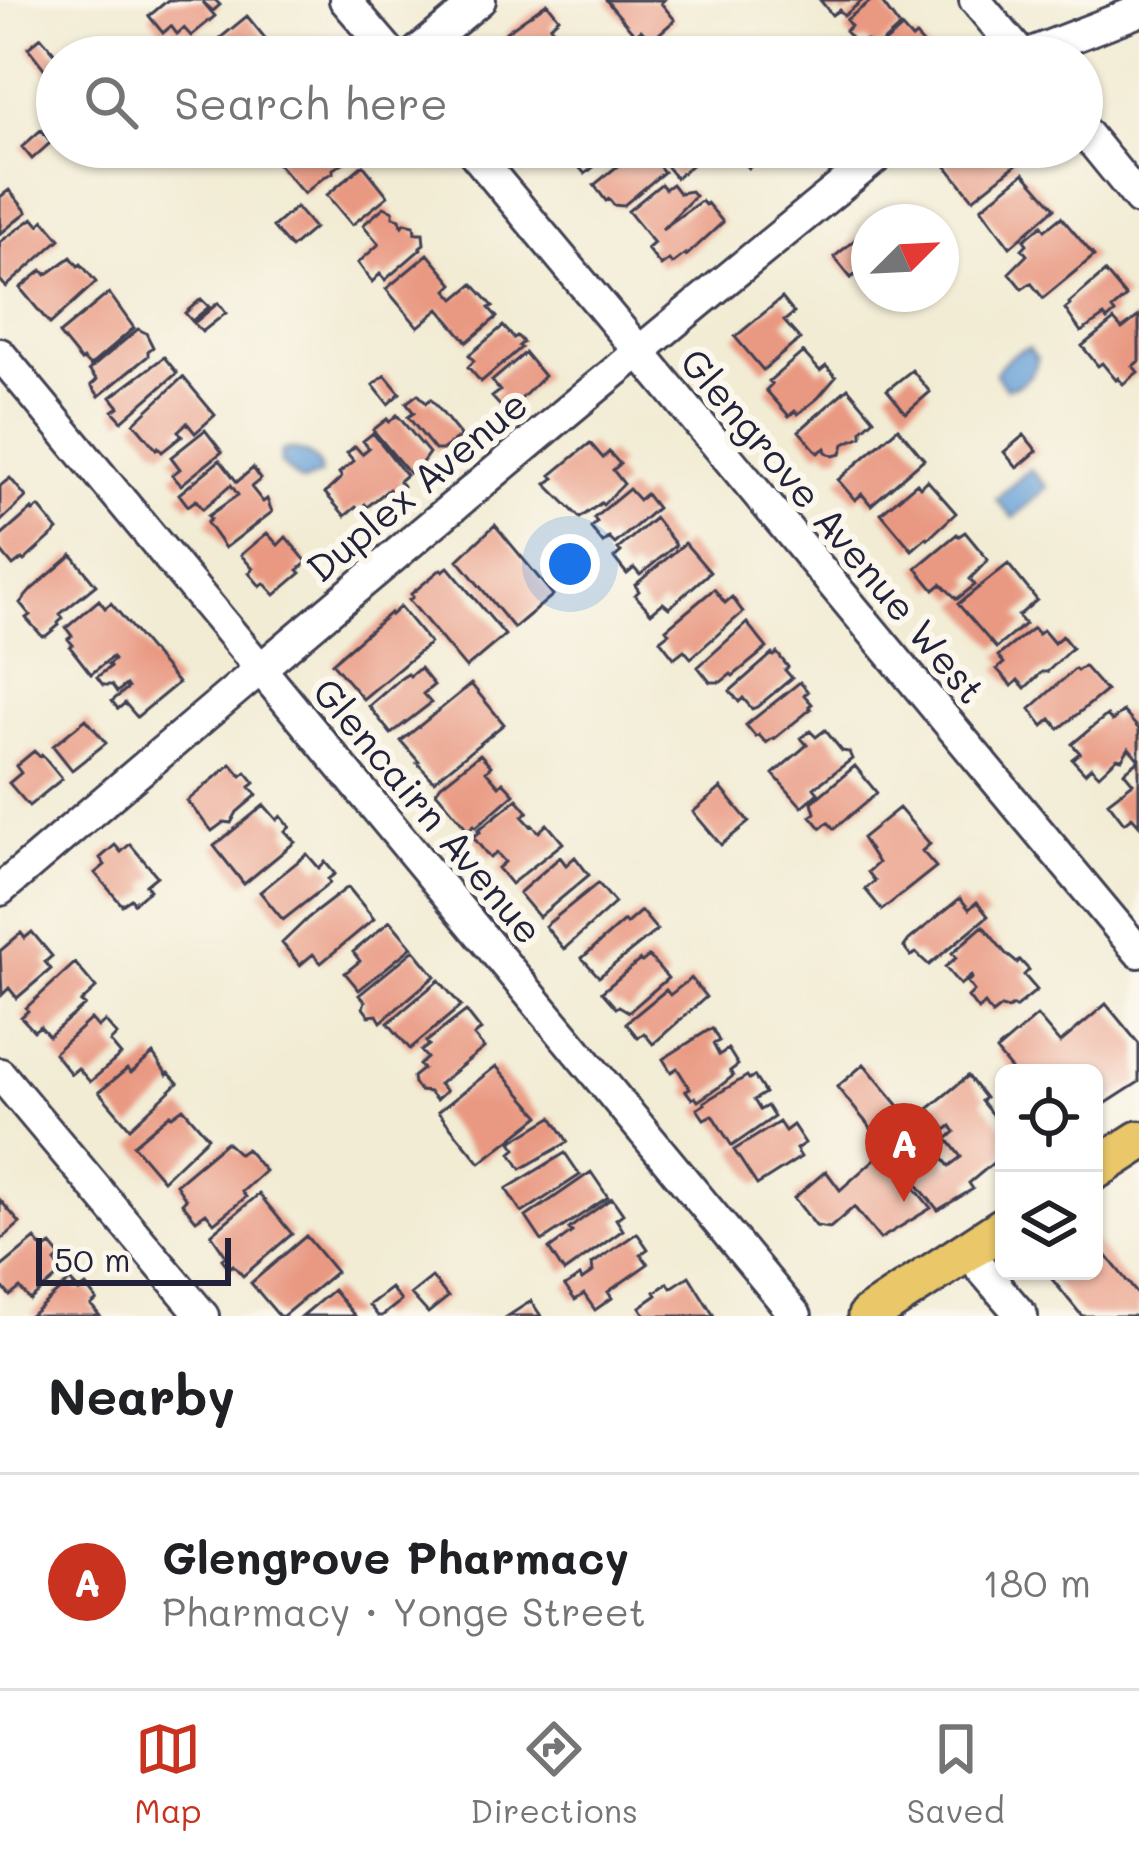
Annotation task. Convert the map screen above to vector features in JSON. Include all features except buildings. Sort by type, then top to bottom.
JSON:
[{"type":"main road","points":[[1103,1164],[1139,1141]]},
{"type":"main road","points":[[868,1316],[995,1233]]},
{"type":"street","points":[[345,0],[376,36]]},
{"type":"street","points":[[436,36],[480,0]]},
{"type":"street","points":[[975,0],[1005,36]]},
{"type":"street","points":[[1075,36],[1139,11]]},
{"type":"street","points":[[1103,155],[1139,199]]},
{"type":"street","name":"Glengrove Avenue West","points":[[486,168],[1139,952]]},
{"type":"street","name":"Duplex Avenue","points":[[0,890],[638,351],[863,168]]},
{"type":"street","name":"Glencairn Avenue","points":[[0,354],[796,1316]]},
{"type":"street","points":[[0,1074],[203,1316]]},
{"type":"street","points":[[966,1251],[1022,1316]]},
{"type":"water","points":[[1029,348],[1037,359],[1034,369],[1022,383],[1006,388],[998,370],[1014,354]]},
{"type":"water","points":[[287,449],[310,456],[318,463],[320,475],[299,480],[281,464],[281,452]]},
{"type":"water","points":[[1030,469],[1047,487],[1013,518],[996,499]]},
{"type":"place","name":"Glengrove Pharmacy","points":[[904,1202]]}]
